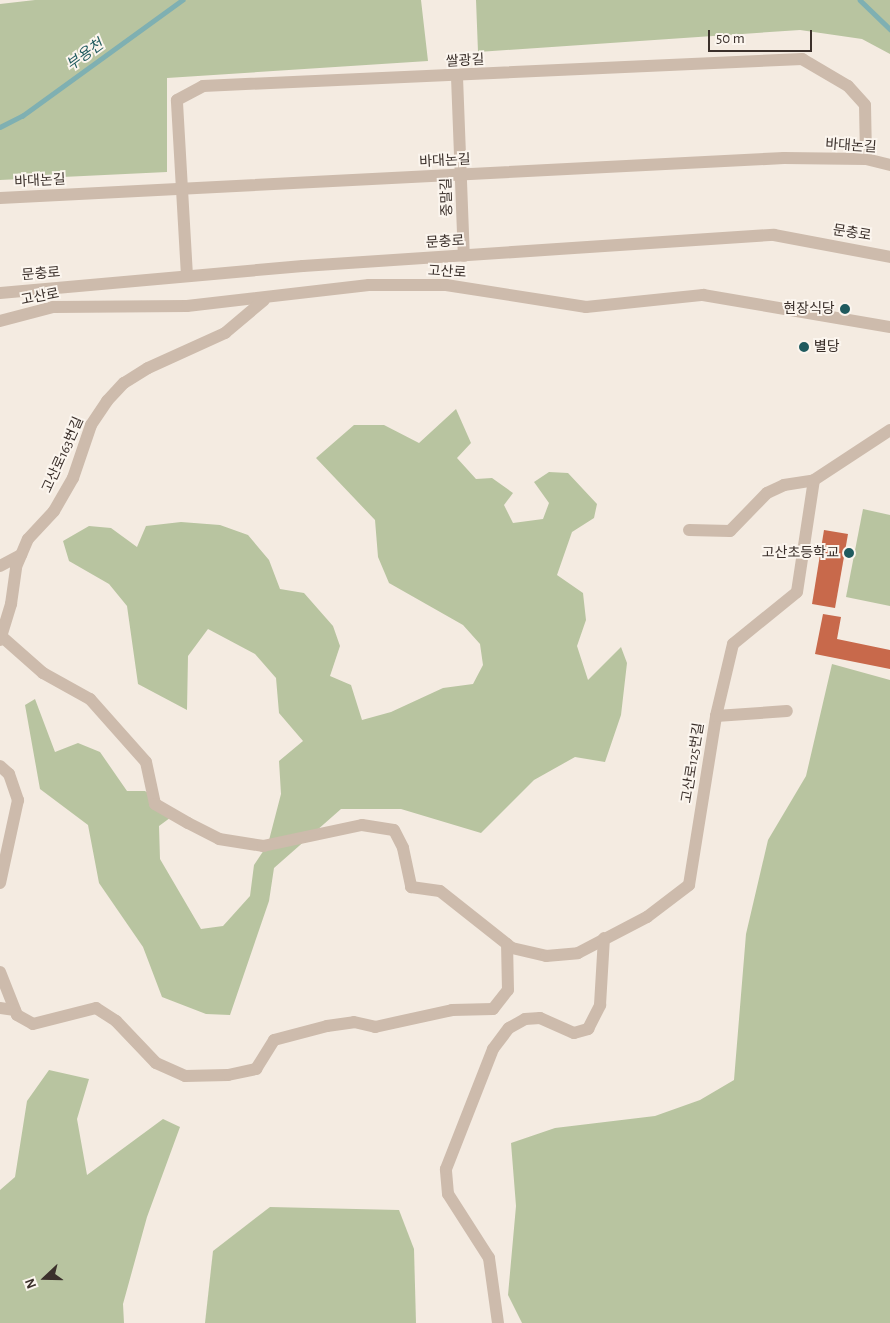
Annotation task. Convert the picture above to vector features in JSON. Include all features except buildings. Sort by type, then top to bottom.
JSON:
[{"type":"street","name":"쌀광길","points":[[187,276],[180,189],[177,100],[202,86],[457,77],[802,59],[848,86],[865,104],[866,159]]},
{"type":"street","name":"중말길","points":[[457,77],[464,256]]},
{"type":"street","name":"바대논길","points":[[0,198],[784,158],[866,159],[890,165]]},
{"type":"street","name":"문충로","points":[[0,292],[187,276],[774,235],[890,257]]},
{"type":"street","name":"고산로","points":[[0,321],[53,307],[187,306],[370,285],[446,285],[586,306],[703,295],[890,327]]},
{"type":"street","name":"고산로163번길","points":[[1,638],[21,555],[73,478],[91,425],[124,383],[225,334],[266,298]]},
{"type":"street","points":[[689,530],[730,530],[767,493],[814,480],[890,430]]},
{"type":"street","name":"고산로125번길","points":[[1,638],[43,673],[90,699],[126,737],[146,762],[155,804],[219,839],[241,845],[263,846],[362,825],[394,830],[403,848],[411,887],[440,891],[507,944],[546,956],[578,953],[647,917],[689,885],[716,716],[734,644],[796,592],[814,480]]},
{"type":"street","points":[[0,566],[21,555]]},
{"type":"street","points":[[716,716],[787,711]]},
{"type":"street","points":[[0,766],[9,774],[18,800],[0,884]]},
{"type":"street","points":[[498,1323],[489,1258],[448,1194],[446,1169],[493,1049],[509,1028],[525,1018],[540,1018],[574,1033],[592,1023],[600,1005],[604,938]]},
{"type":"street","points":[[0,1008],[15,1010],[33,1024],[96,1008],[116,1021],[156,1063],[185,1076],[246,1074],[266,1058],[274,1040],[336,1024],[375,1027],[452,1010],[493,1009],[508,990],[507,944]]},
{"type":"street","points":[[0,972],[15,1010]]},
{"type":"green space","points":[[35,0],[421,0],[428,61],[167,78],[167,172],[0,180],[0,4]]},
{"type":"green space","points":[[476,0],[890,0],[890,54],[862,39],[800,30],[478,52]]},
{"type":"green space","points":[[456,409],[471,443],[457,458],[476,479],[492,478],[513,493],[504,505],[513,523],[543,519],[549,503],[534,482],[549,472],[568,473],[597,504],[594,518],[572,532],[557,575],[583,593],[586,620],[577,646],[588,680],[621,647],[627,663],[621,715],[605,762],[575,757],[534,780],[481,833],[401,809],[341,809],[274,868],[269,901],[230,1015],[206,1014],[162,997],[143,947],[99,883],[88,825],[40,789],[25,705],[35,699],[55,752],[78,743],[100,752],[127,791],[145,791],[178,812],[159,826],[160,859],[201,929],[223,926],[250,896],[254,865],[268,844],[281,794],[279,761],[303,741],[279,713],[276,678],[255,654],[208,629],[188,656],[187,710],[138,684],[127,606],[109,584],[69,561],[63,541],[89,526],[111,528],[137,547],[146,526],[181,522],[220,525],[248,535],[269,560],[280,589],[304,593],[333,626],[340,646],[330,676],[351,685],[362,720],[391,712],[443,688],[473,684],[483,665],[480,644],[463,625],[389,583],[378,557],[375,520],[316,458],[354,425],[384,425],[419,443]]},
{"type":"green space","points":[[863,509],[890,515],[890,606],[846,597]]},
{"type":"green space","points":[[832,664],[890,680],[890,1323],[522,1323],[508,1295],[516,1206],[511,1143],[555,1128],[655,1116],[700,1100],[734,1080],[746,934],[768,840],[806,776]]},
{"type":"green space","points":[[49,1070],[89,1079],[77,1119],[87,1175],[163,1119],[180,1127],[147,1217],[123,1304],[124,1323],[0,1323],[0,1190],[15,1177],[27,1101]]},
{"type":"green space","points":[[270,1207],[399,1210],[414,1249],[416,1323],[205,1323],[213,1251]]},
{"type":"waterway","name":"부용천","points":[[0,127],[22,116],[182,0]]},
{"type":"waterway","name":"부용천","points":[[860,0],[890,29]]},
{"type":"place","name":"현장식당","points":[[845,309]]},
{"type":"place","name":"별당","points":[[804,347]]},
{"type":"place","name":"고산초등학교","points":[[849,553]]}]
